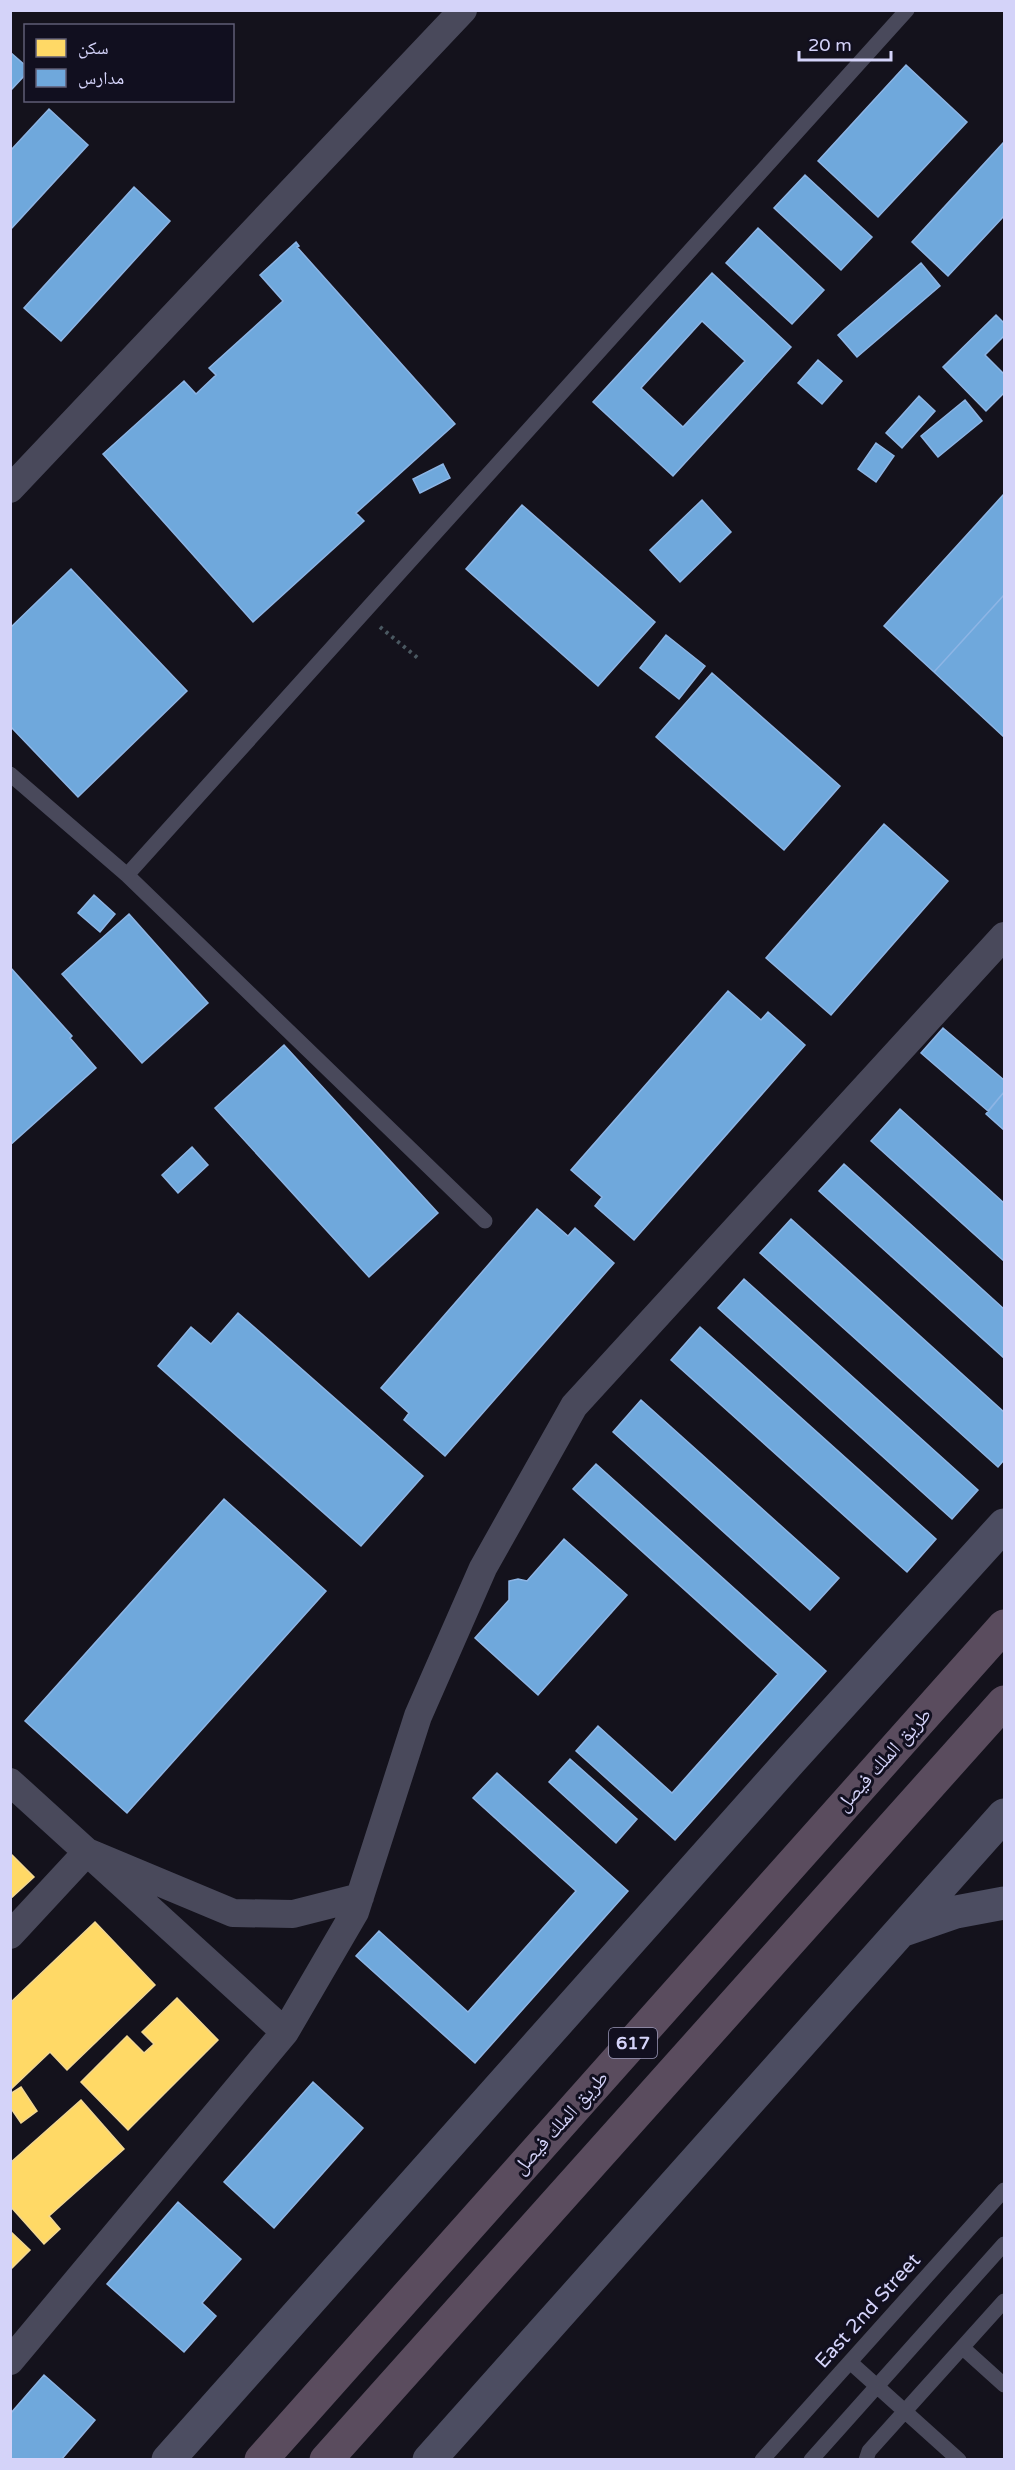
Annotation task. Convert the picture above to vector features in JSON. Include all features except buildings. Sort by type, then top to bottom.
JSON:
[{"type":"highway","name":"طريق الملك فيصل","points":[[261,2460],[1005,1626]]},
{"type":"highway","name":"617","points":[[326,2460],[1005,1702]]},
{"type":"main road","points":[[168,2460],[783,1768],[1005,1525]]},
{"type":"main road","points":[[429,2460],[1005,1815]]},
{"type":"main road","points":[[900,1932],[956,1912],[1005,1903]]},
{"type":"street","points":[[10,489],[463,10]]},
{"type":"street","points":[[10,2361],[285,2032],[355,1912],[418,1716],[483,1568],[574,1406],[1005,936]]},
{"type":"street","points":[[10,1782],[285,2032]]},
{"type":"street","points":[[87,1852],[232,1913],[293,1914],[360,1897]]},
{"type":"street","points":[[10,1935],[87,1852]]},
{"type":"lane","points":[[127,875],[907,10]]},
{"type":"lane","points":[[10,774],[127,875],[485,1221]]},
{"type":"lane","name":"East 2nd Street","points":[[762,2460],[1005,2190]]},
{"type":"lane","points":[[811,2460],[1005,2244]]},
{"type":"lane","points":[[866,2460],[868,2451],[1005,2301]]},
{"type":"lane","points":[[963,2348],[1005,2385]]},
{"type":"lane","points":[[850,2362],[959,2460]]},
{"type":"path","points":[[364,613],[418,659]]}]
